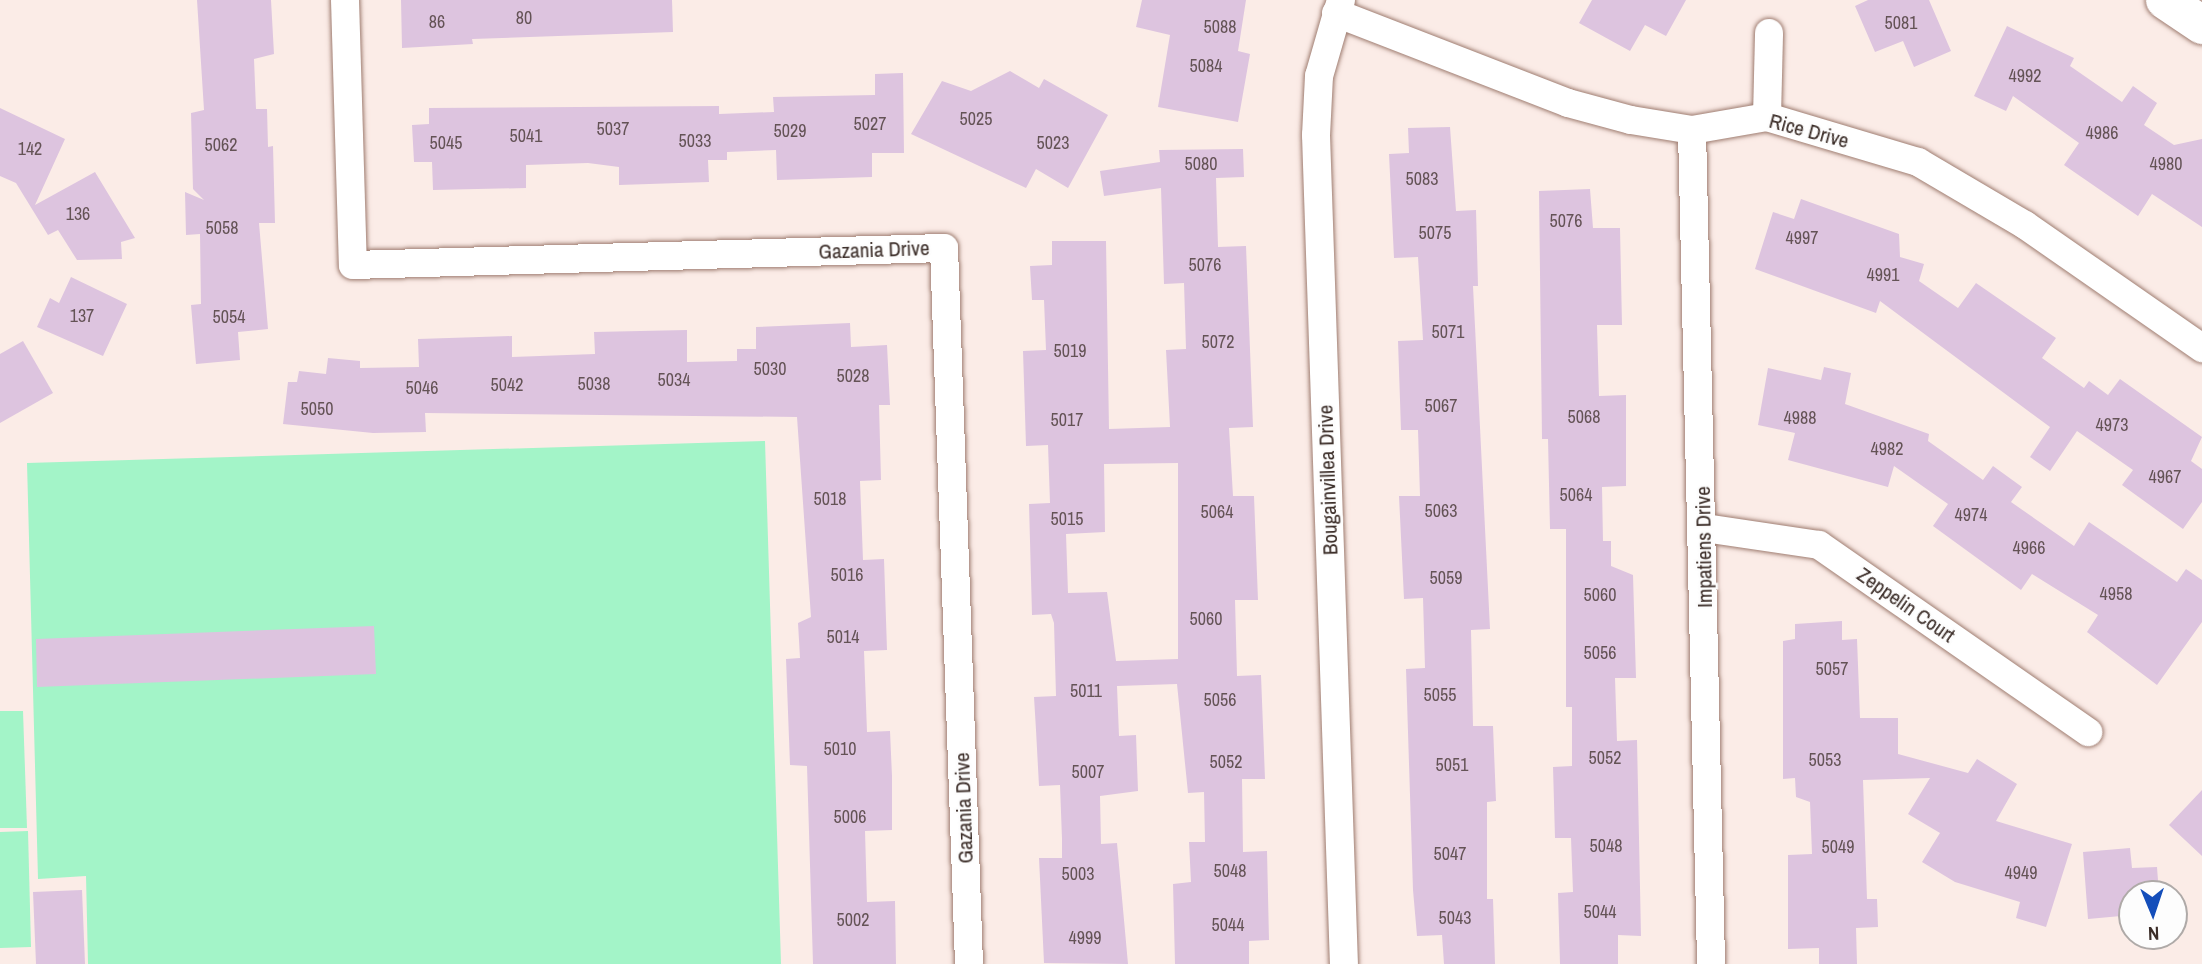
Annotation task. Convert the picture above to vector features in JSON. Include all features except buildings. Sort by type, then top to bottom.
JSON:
[{"type":"main road","points":[[2165,0],[2202,25]]},
{"type":"street","name":"Gazania Drive","points":[[345,0],[353,265],[944,248],[969,964]]},
{"type":"street","name":"Rice Drive","points":[[1339,7],[1568,103],[1692,130],[1767,117],[1918,162],[2025,225],[2202,348]]},
{"type":"street","name":"Bougainvillea Drive","points":[[1339,7],[1319,76],[1316,135],[1344,964]]},
{"type":"street","points":[[1767,117],[1769,33]]},
{"type":"street","name":"Impatiens Drive","points":[[1692,130],[1704,527],[1712,964]]},
{"type":"street","name":"Zeppelin Court","points":[[1704,527],[1819,545],[2088,732]]},
{"type":"green space","points":[[765,441],[781,964],[88,964],[86,876],[38,879],[27,463]]},
{"type":"green space","points":[[0,711],[23,711],[27,828],[0,828]]},
{"type":"green space","points":[[28,831],[31,947],[0,948],[0,832]]}]
